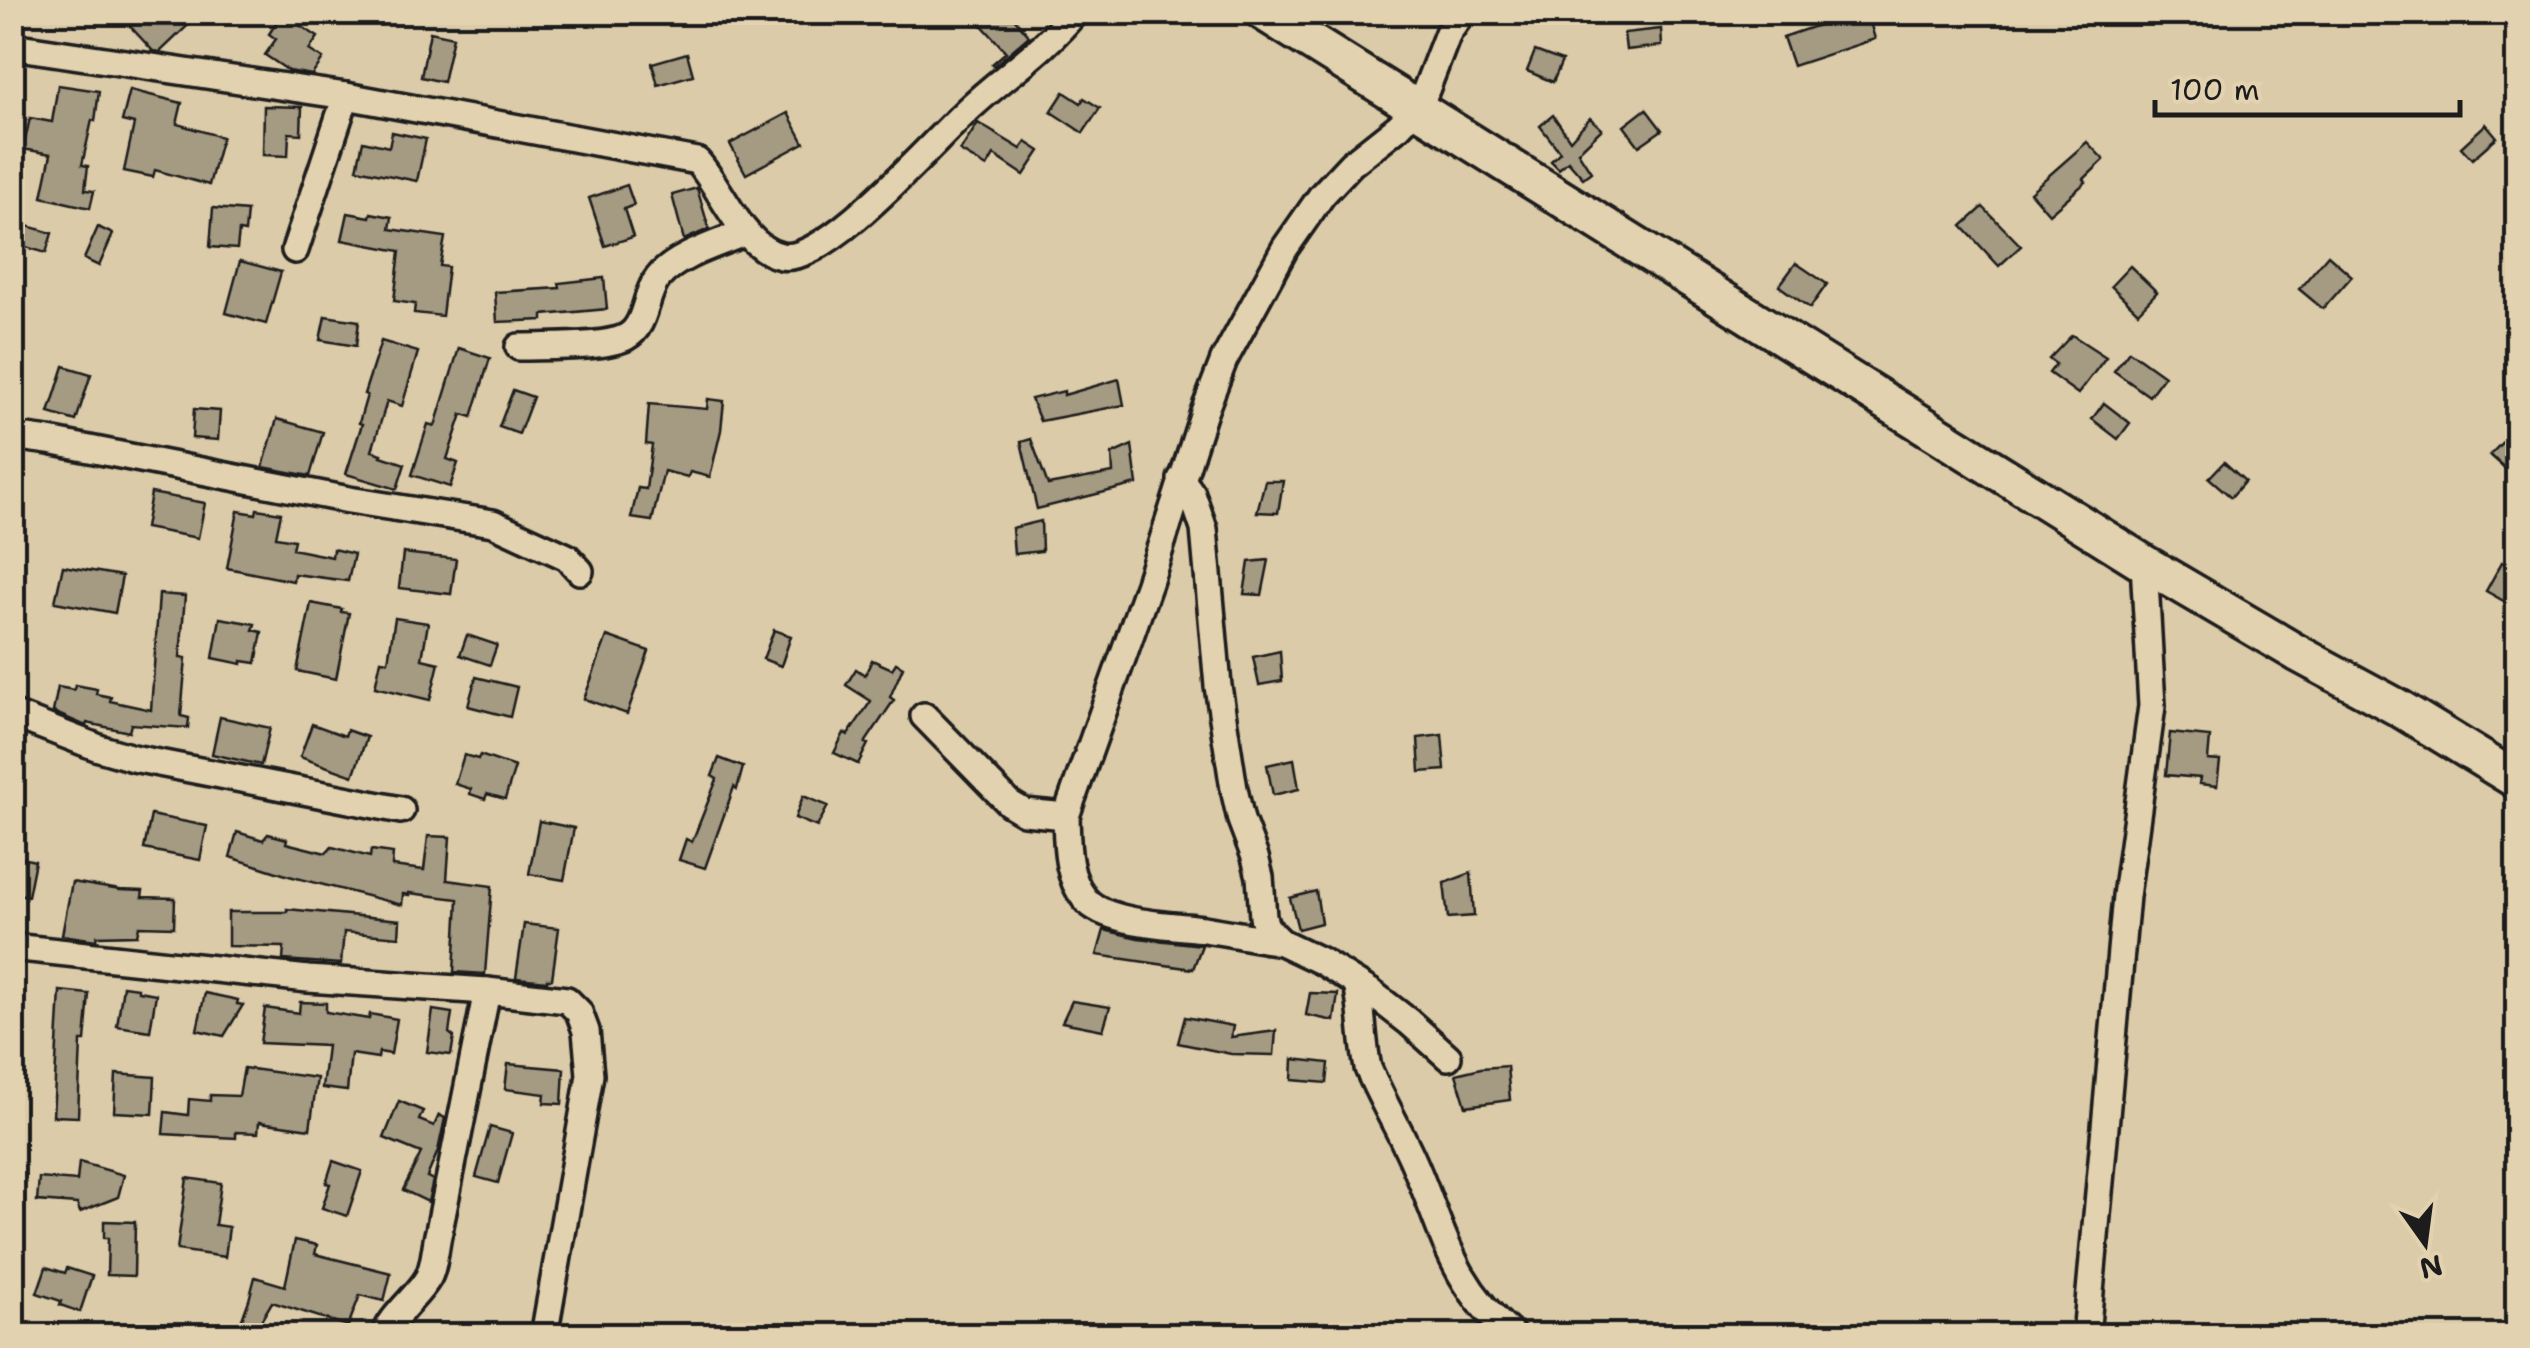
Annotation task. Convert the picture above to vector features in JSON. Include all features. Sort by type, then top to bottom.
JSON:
[{"type":"street","points":[[12,46],[346,96],[698,161],[746,232],[768,252],[797,256],[846,226],[971,106],[1028,61],[1075,12]]},
{"type":"street","points":[[1263,12],[2144,562],[2518,781]]},
{"type":"street","points":[[1281,942],[1115,916],[1098,909],[1085,900],[1075,882],[1068,855],[1066,816],[1224,360],[1286,248],[1332,185],[1415,109],[1448,34],[1463,12]]},
{"type":"street","points":[[295,250],[346,96]]},
{"type":"street","points":[[519,347],[614,342],[630,336],[660,274],[674,263],[746,232]]},
{"type":"street","points":[[12,436],[493,523],[568,558],[580,570]]},
{"type":"street","points":[[1181,479],[1192,494],[1204,528],[1218,686],[1234,789],[1258,867],[1263,917],[1270,933],[1357,984],[1448,1056]]},
{"type":"street","points":[[2086,1336],[2126,896],[2152,706],[2144,562]]},
{"type":"street","points":[[12,714],[133,758],[402,810]]},
{"type":"street","points":[[924,716],[1009,804],[1024,812],[1066,816]]},
{"type":"street","points":[[12,947],[566,1000],[580,1012],[590,1075],[544,1336]]},
{"type":"street","points":[[1357,984],[1368,1068],[1416,1168],[1443,1239],[1466,1286],[1514,1336]]},
{"type":"street","points":[[385,1336],[387,1328],[431,1273],[487,992]]},
{"type":"building","points":[[117,12],[202,12],[160,52],[153,51]]},
{"type":"building","points":[[283,12],[314,12],[301,26],[318,37],[309,50],[323,59],[312,75],[289,71],[265,55],[276,39],[269,34]]},
{"type":"building","points":[[970,12],[1009,12],[1029,36],[994,66],[1006,52]]},
{"type":"building","points":[[1867,12],[1875,39],[1793,66],[1783,37]]},
{"type":"building","points":[[1661,29],[1662,46],[1626,50],[1624,33]]},
{"type":"building","points":[[430,32],[453,37],[443,82],[421,77]]},
{"type":"building","points":[[1535,51],[1562,61],[1553,82],[1527,71]]},
{"type":"building","points":[[687,53],[693,75],[658,85],[652,63]]},
{"type":"building","points":[[58,85],[99,91],[82,165],[88,166],[85,190],[94,191],[90,208],[42,197],[51,154],[23,149],[30,118],[52,122]]},
{"type":"building","points":[[130,90],[182,103],[177,124],[222,137],[209,185],[155,170],[153,177],[124,171],[134,124],[122,121]]},
{"type":"building","points":[[1064,92],[1081,103],[1084,98],[1100,108],[1083,133],[1051,112]]},
{"type":"building","points":[[264,106],[302,107],[301,134],[289,133],[288,156],[263,155]]},
{"type":"building","points":[[1646,109],[1662,130],[1639,146],[1624,126]]},
{"type":"building","points":[[788,113],[804,143],[746,174],[730,144]]},
{"type":"building","points":[[1553,115],[1570,140],[1590,118],[1602,129],[1578,152],[1591,172],[1583,178],[1568,161],[1559,169],[1551,161],[1560,152],[1540,126]]},
{"type":"building","points":[[978,123],[1021,149],[1026,142],[1040,151],[1024,175],[994,155],[987,167],[960,151]]},
{"type":"building","points":[[2486,124],[2497,137],[2472,159],[2461,147]]},
{"type":"building","points":[[392,132],[426,139],[417,181],[357,169],[363,141],[389,147]]},
{"type":"building","points":[[2087,142],[2104,160],[2084,179],[2086,182],[2049,214],[2030,192]]},
{"type":"building","points":[[627,185],[634,205],[624,209],[633,237],[605,246],[589,198]]},
{"type":"building","points":[[697,188],[709,229],[684,240],[672,195]]},
{"type":"building","points":[[1983,207],[2021,246],[1999,266],[1962,226]]},
{"type":"building","points":[[213,208],[247,211],[245,232],[239,231],[237,249],[210,247]]},
{"type":"building","points":[[348,213],[392,217],[390,229],[445,237],[440,266],[448,267],[442,316],[414,313],[415,304],[394,301],[400,251],[342,240]]},
{"type":"building","points":[[24,225],[52,233],[46,253],[19,245]]},
{"type":"building","points":[[98,227],[113,234],[99,266],[84,259]]},
{"type":"building","points":[[2328,255],[2352,276],[2323,309],[2299,289]]},
{"type":"building","points":[[240,261],[281,272],[266,324],[226,313]]},
{"type":"building","points":[[1796,263],[1827,284],[1810,308],[1779,286]]},
{"type":"building","points":[[2130,266],[2157,292],[2138,312],[2111,286]]},
{"type":"building","points":[[604,278],[607,309],[543,315],[543,320],[497,322],[495,292],[560,288],[559,283]]},
{"type":"building","points":[[325,316],[359,321],[356,346],[320,340]]},
{"type":"building","points":[[2072,335],[2106,357],[2078,394],[2049,373],[2056,364],[2049,359]]},
{"type":"building","points":[[381,341],[418,352],[402,406],[387,401],[372,451],[405,464],[397,489],[346,474]]},
{"type":"building","points":[[459,348],[490,358],[472,417],[462,414],[447,459],[458,463],[450,487],[412,475],[428,424],[435,426]]},
{"type":"building","points":[[2129,351],[2164,376],[2149,396],[2114,371]]},
{"type":"building","points":[[64,366],[91,374],[76,421],[49,413]]},
{"type":"building","points":[[1119,379],[1124,405],[1040,421],[1031,399],[1064,391],[1064,395]]},
{"type":"building","points":[[513,390],[533,397],[519,434],[499,427]]},
{"type":"building","points":[[708,399],[724,401],[710,477],[664,471],[652,521],[631,518],[638,488],[646,489],[652,445],[646,444],[649,404],[707,409]]},
{"type":"building","points":[[2104,403],[2130,423],[2118,439],[2092,419]]},
{"type":"building","points":[[194,409],[220,411],[218,440],[192,438]]},
{"type":"building","points":[[277,419],[323,432],[310,476],[263,467]]},
{"type":"building","points":[[2518,426],[2518,461],[2508,471],[2490,455]]},
{"type":"building","points":[[1031,439],[1048,485],[1113,473],[1112,454],[1132,445],[1137,484],[1037,509],[1021,442]]},
{"type":"building","points":[[2224,462],[2245,481],[2231,497],[2209,478]]},
{"type":"building","points":[[1265,481],[1283,481],[1278,513],[1257,512]]},
{"type":"building","points":[[151,493],[205,503],[198,538],[145,528]]},
{"type":"building","points":[[257,509],[281,513],[276,537],[294,540],[292,549],[332,557],[333,549],[354,554],[348,581],[294,574],[293,581],[227,568],[238,511],[256,514]]},
{"type":"building","points":[[1041,521],[1042,551],[1014,554],[1012,528]]},
{"type":"building","points":[[403,553],[456,559],[451,594],[399,588]]},
{"type":"building","points":[[1269,560],[1262,595],[1244,594],[1249,562]]},
{"type":"building","points":[[2502,562],[2518,571],[2518,609],[2486,591]]},
{"type":"building","points":[[63,566],[122,576],[115,613],[55,602]]},
{"type":"building","points":[[159,594],[185,596],[180,657],[186,658],[181,716],[189,718],[188,728],[131,724],[129,732],[87,723],[86,726],[53,712],[58,687],[74,690],[75,685],[97,689],[96,694],[111,697],[110,701],[151,710]]},
{"type":"building","points":[[311,603],[349,613],[336,679],[297,671]]},
{"type":"building","points":[[220,618],[255,624],[253,630],[262,632],[256,663],[213,658]]},
{"type":"building","points":[[395,618],[428,623],[422,659],[439,663],[430,700],[375,687],[381,660],[388,661]]},
{"type":"building","points":[[774,630],[791,636],[781,666],[763,659]]},
{"type":"building","points":[[467,635],[497,645],[490,665],[460,655]]},
{"type":"building","points":[[607,636],[649,651],[627,714],[584,699]]},
{"type":"building","points":[[1280,651],[1282,681],[1259,685],[1253,657]]},
{"type":"building","points":[[872,660],[892,669],[896,663],[903,667],[890,697],[894,700],[865,743],[868,744],[858,764],[834,753],[844,733],[848,735],[871,701],[846,685],[856,669],[865,675]]},
{"type":"building","points":[[476,677],[517,687],[510,717],[468,706]]},
{"type":"building","points":[[220,717],[270,728],[261,765],[212,754]]},
{"type":"building","points":[[312,724],[345,736],[347,730],[367,737],[353,776],[300,757]]},
{"type":"building","points":[[2170,733],[2210,737],[2208,760],[2220,761],[2217,786],[2199,784],[2200,778],[2166,775]]},
{"type":"building","points":[[1442,735],[1445,770],[1420,772],[1418,738]]},
{"type":"building","points":[[464,755],[478,759],[480,755],[515,767],[505,799],[487,794],[485,799],[455,784]]},
{"type":"building","points":[[719,758],[743,767],[705,868],[679,860],[686,839],[692,842],[717,779],[712,776]]},
{"type":"building","points":[[1294,759],[1299,789],[1273,795],[1267,765]]},
{"type":"building","points":[[803,796],[828,806],[817,827],[795,818]]},
{"type":"building","points":[[151,815],[207,826],[200,860],[144,849]]},
{"type":"building","points":[[539,821],[574,828],[564,880],[529,874]]},
{"type":"building","points":[[237,832],[263,840],[268,834],[326,853],[332,847],[370,857],[371,850],[393,853],[392,866],[424,870],[428,836],[450,837],[447,880],[492,886],[485,974],[454,972],[458,899],[409,893],[403,894],[402,905],[289,876],[230,857]]},
{"type":"building","points":[[12,856],[35,861],[28,896],[12,893]]},
{"type":"building","points":[[1471,873],[1474,916],[1448,918],[1444,883]]},
{"type":"building","points":[[72,882],[143,891],[142,897],[175,898],[174,927],[139,926],[137,935],[97,936],[96,940],[62,935]]},
{"type":"building","points":[[1316,891],[1321,923],[1298,929],[1290,898]]},
{"type":"building","points":[[287,909],[400,920],[399,937],[344,932],[341,964],[283,960],[284,947],[228,946],[228,912]]},
{"type":"building","points":[[524,924],[559,928],[552,979],[516,978]]},
{"type":"building","points":[[1104,930],[1202,945],[1193,969],[1097,955]]},
{"type":"building","points":[[123,986],[156,994],[150,1031],[117,1026]]},
{"type":"building","points":[[60,991],[89,994],[85,1041],[81,1041],[78,1117],[53,1116]]},
{"type":"building","points":[[205,993],[238,1000],[237,1004],[243,1005],[224,1036],[197,1030]]},
{"type":"building","points":[[1310,993],[1338,994],[1334,1021],[1306,1015]]},
{"type":"building","points":[[1072,1001],[1110,1007],[1103,1030],[1062,1022]]},
{"type":"building","points":[[300,1002],[326,1003],[326,1012],[397,1019],[391,1054],[379,1052],[378,1058],[351,1054],[347,1091],[322,1088],[327,1046],[260,1043],[265,1008],[299,1013]]},
{"type":"building","points":[[433,1010],[452,1013],[451,1055],[427,1052]]},
{"type":"building","points":[[1185,1017],[1233,1026],[1231,1037],[1276,1031],[1274,1055],[1231,1054],[1178,1043]]},
{"type":"building","points":[[1293,1059],[1329,1063],[1327,1083],[1292,1080]]},
{"type":"building","points":[[508,1064],[564,1069],[562,1104],[544,1103],[545,1094],[505,1089]]},
{"type":"building","points":[[1507,1066],[1510,1100],[1466,1106],[1456,1074]]},
{"type":"building","points":[[244,1068],[317,1078],[310,1129],[259,1122],[258,1133],[236,1132],[236,1138],[163,1134],[165,1112],[188,1115],[189,1099],[210,1101],[210,1095],[239,1096]]},
{"type":"building","points":[[116,1074],[155,1077],[153,1114],[114,1112]]},
{"type":"building","points":[[399,1101],[423,1111],[419,1120],[434,1126],[439,1115],[445,1118],[427,1177],[433,1180],[428,1202],[403,1190],[421,1153],[384,1138]]},
{"type":"building","points":[[490,1127],[512,1133],[498,1183],[476,1177]]},
{"type":"building","points":[[333,1161],[362,1171],[347,1216],[322,1208]]},
{"type":"building","points":[[79,1162],[124,1175],[118,1197],[80,1212],[77,1204],[37,1201],[39,1178],[77,1181]]},
{"type":"building","points":[[187,1178],[221,1183],[215,1225],[229,1227],[225,1257],[177,1250]]},
{"type":"building","points":[[104,1221],[135,1222],[134,1276],[107,1275],[108,1238],[104,1238]]},
{"type":"building","points":[[295,1240],[317,1245],[315,1254],[391,1273],[384,1301],[360,1295],[348,1326],[272,1302],[252,1336],[236,1336],[255,1277],[285,1286]]},
{"type":"building","points":[[46,1267],[65,1273],[67,1268],[92,1276],[80,1312],[37,1293]]}]
